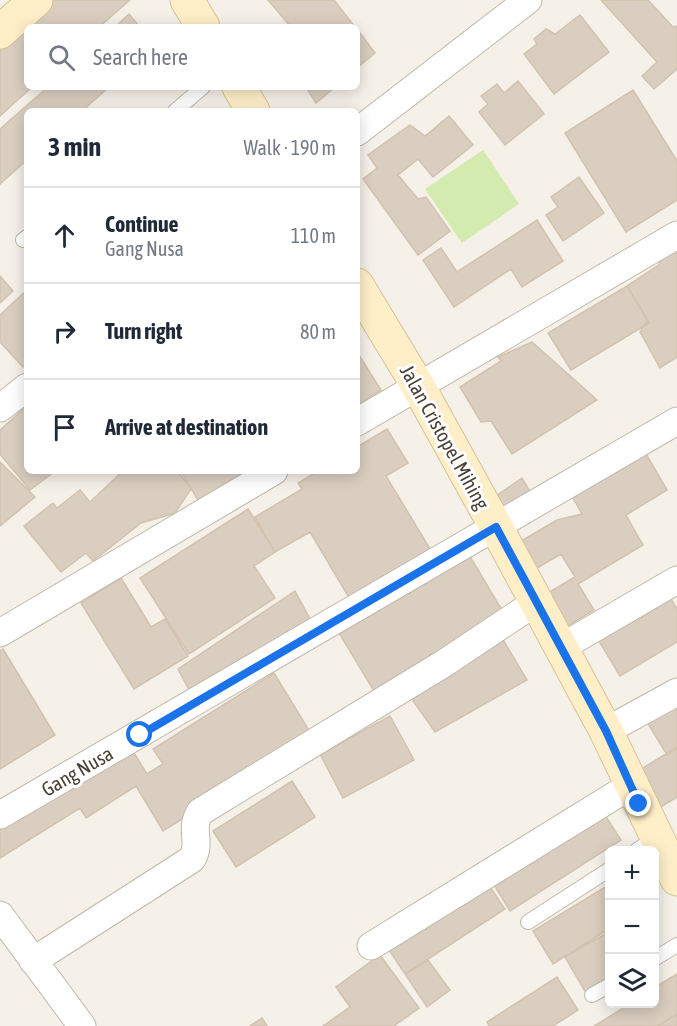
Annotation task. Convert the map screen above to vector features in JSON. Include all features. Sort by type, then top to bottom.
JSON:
[{"type":"street","points":[[0,32],[36,0]]},
{"type":"street","points":[[187,0],[201,24]]},
{"type":"street","points":[[360,130],[528,0]]},
{"type":"street","points":[[241,90],[251,108]]},
{"type":"street","points":[[360,420],[677,235]]},
{"type":"street","name":"Jalan Cristopel Mihing","points":[[360,290],[418,386],[606,731],[663,856]]},
{"type":"street","points":[[0,408],[24,389]]},
{"type":"street","name":"Gang Nusa","points":[[0,815],[677,421]]},
{"type":"street","points":[[0,633],[269,474]]},
{"type":"street","points":[[560,648],[677,580]]},
{"type":"street","points":[[33,961],[192,859],[198,849],[195,820],[200,812],[444,664],[536,602]]},
{"type":"street","points":[[606,731],[677,692]]},
{"type":"street","points":[[371,946],[630,786]]},
{"type":"street","points":[[3,925],[82,1026]]},
{"type":"lane","points":[[178,108],[200,90]]},
{"type":"lane","points":[[528,922],[605,872]]},
{"type":"lane","points":[[659,955],[677,945]]},
{"type":"lane","points":[[592,995],[605,987]]},
{"type":"green space","points":[[483,150],[519,204],[462,243],[425,189]]},
{"type":"building","points":[[50,0],[130,0],[102,24],[24,24],[24,90],[29,90],[0,116],[0,45]]},
{"type":"building","points":[[268,0],[334,0],[353,24],[288,24]]},
{"type":"building","points":[[601,0],[648,0],[673,27],[677,26],[677,69],[654,89],[642,76],[657,62]]},
{"type":"building","points":[[129,14],[137,24],[118,24]]},
{"type":"building","points":[[580,15],[609,52],[554,94],[524,54],[537,44],[534,39],[546,29],[555,34]]},
{"type":"building","points":[[360,33],[375,53],[360,66]]},
{"type":"building","points":[[518,81],[544,114],[505,145],[479,112],[488,104],[481,96],[497,84],[504,93]]},
{"type":"building","points":[[45,90],[106,90],[85,108],[24,108]]},
{"type":"building","points":[[308,90],[331,90],[316,103]]},
{"type":"building","points":[[633,90],[677,161],[677,200],[626,232],[565,133]]},
{"type":"building","points":[[24,108],[24,163],[0,184],[0,129]]},
{"type":"building","points":[[449,116],[473,145],[433,177],[418,159],[398,175],[418,199],[426,197],[450,231],[418,255],[363,179],[377,168],[368,155],[410,125],[425,136]]},
{"type":"building","points":[[579,177],[604,213],[563,241],[546,215],[558,207],[551,197]]},
{"type":"building","points":[[537,220],[563,261],[522,287],[511,269],[454,307],[423,260],[441,248],[457,272]]},
{"type":"building","points":[[677,245],[677,357],[660,368],[640,332],[648,320],[627,286],[659,265],[662,254]]},
{"type":"building","points":[[0,276],[13,291],[0,303]]},
{"type":"building","points":[[627,286],[649,323],[571,370],[548,333]]},
{"type":"building","points":[[24,293],[23,367],[0,342],[0,315]]},
{"type":"building","points":[[532,342],[597,400],[512,454],[491,421],[481,422],[460,387],[501,361],[498,357]]},
{"type":"building","points":[[360,357],[381,390],[360,403]]},
{"type":"building","points":[[24,409],[24,474],[51,474],[30,490],[0,454],[0,430]]},
{"type":"building","points":[[387,429],[408,463],[386,476],[435,557],[354,606],[310,532],[275,552],[255,517],[302,489],[298,483],[313,474],[360,474],[360,445]]},
{"type":"building","points":[[645,452],[667,490],[626,515],[643,545],[578,584],[594,610],[561,630],[541,597],[575,577],[561,554],[527,574],[511,547],[557,520],[582,514],[572,496]]},
{"type":"building","points":[[0,462],[35,497],[0,526]]},
{"type":"building","points":[[120,474],[180,474],[191,489],[175,513],[141,523],[93,561],[86,553],[61,572],[24,526],[53,503],[57,508],[80,490],[90,502]]},
{"type":"building","points":[[183,474],[245,474],[199,502]]},
{"type":"building","points":[[522,478],[532,495],[507,513],[493,498]]},
{"type":"building","points":[[248,509],[275,552],[254,566],[275,598],[189,654],[140,578]]},
{"type":"building","points":[[468,553],[506,617],[377,696],[339,633]]},
{"type":"building","points":[[121,578],[151,627],[165,619],[188,656],[134,689],[81,603]]},
{"type":"building","points":[[295,591],[311,621],[194,699],[178,669]]},
{"type":"building","points":[[668,594],[677,609],[677,642],[620,676],[596,636]]},
{"type":"building","points":[[499,633],[527,680],[435,732],[409,695]]},
{"type":"building","points":[[3,649],[55,735],[0,769],[0,651]]},
{"type":"building","points":[[274,673],[313,737],[163,831],[136,786],[86,818],[80,808],[0,858],[0,830],[131,748],[147,774],[163,764],[153,749]]},
{"type":"building","points":[[677,704],[677,747],[667,755],[647,722]]},
{"type":"building","points":[[390,716],[414,760],[343,798],[320,754]]},
{"type":"building","points":[[677,747],[677,797],[661,807],[638,771]]},
{"type":"building","points":[[292,781],[315,817],[236,867],[213,831]]},
{"type":"building","points":[[601,809],[621,840],[612,846],[605,846],[605,850],[510,911],[491,880]]},
{"type":"building","points":[[488,884],[505,909],[405,974],[385,944]]},
{"type":"building","points":[[605,887],[605,931],[553,964],[533,931]]},
{"type":"building","points":[[605,934],[605,983],[586,993],[565,957]]},
{"type":"building","points":[[380,955],[419,1008],[394,1026],[323,1026],[350,1007],[336,987]]},
{"type":"building","points":[[428,960],[450,990],[427,1007],[405,974]]},
{"type":"building","points":[[677,974],[677,1014],[658,1026],[594,1026],[623,1008],[659,1008],[659,985]]},
{"type":"building","points":[[557,977],[578,1010],[553,1026],[489,1026],[487,1022]]},
{"type":"building","points":[[677,1014],[677,1026],[658,1026]]},
{"type":"building","points":[[262,1018],[267,1026],[250,1026]]},
{"type":"route","points":[[140,735],[496,527],[606,731],[639,804]]}]
